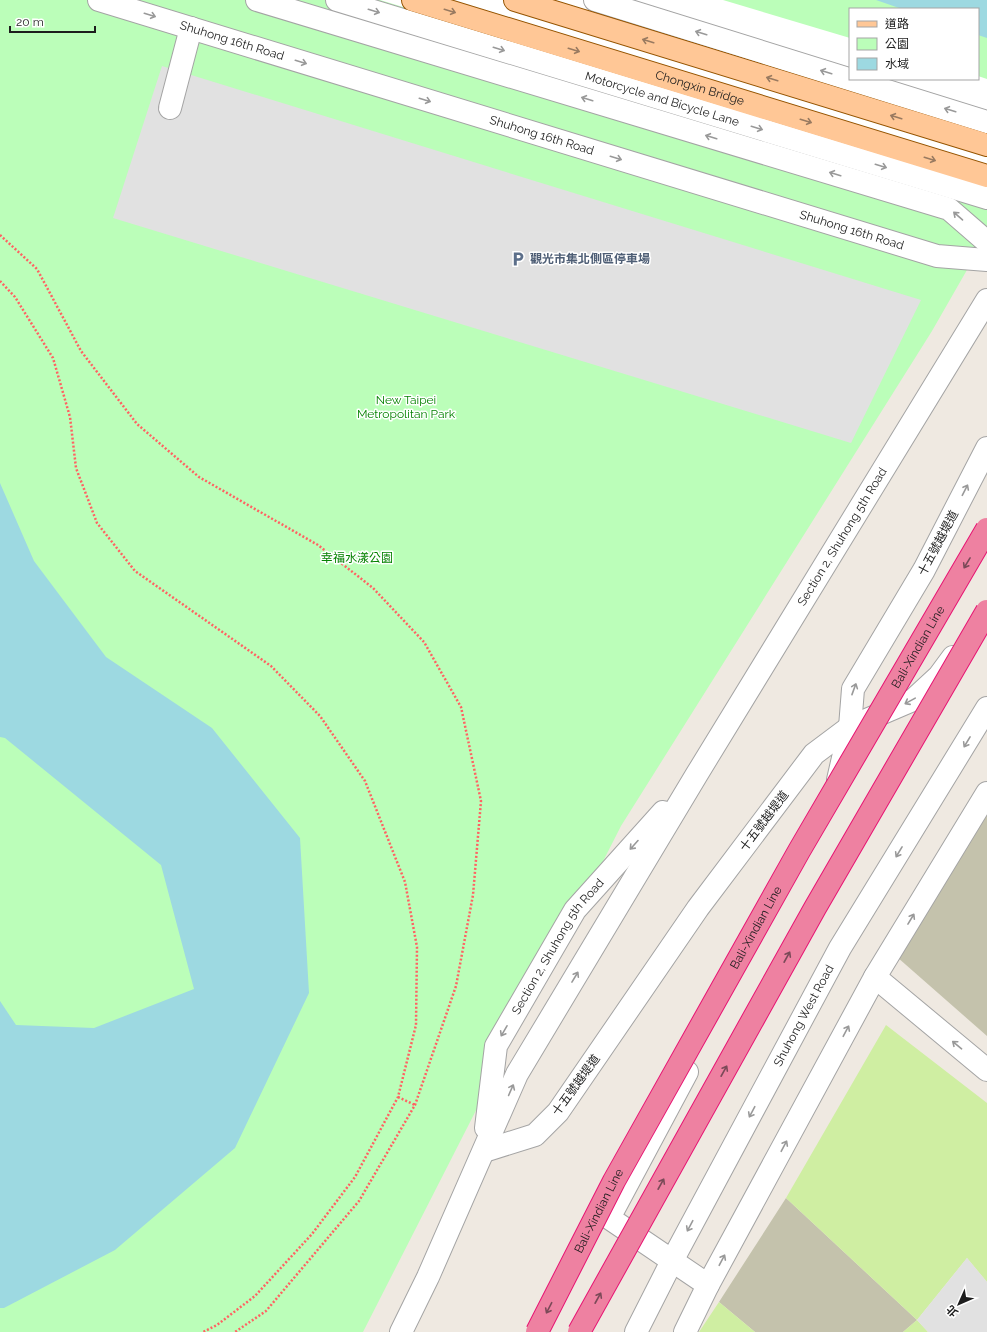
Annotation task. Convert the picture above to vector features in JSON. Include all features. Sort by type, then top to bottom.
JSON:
[{"type":"highway","name":"Bali-Xindian Line","points":[[537,1332],[614,1181],[795,858],[987,529]]},
{"type":"highway","points":[[579,1332],[814,908],[987,611]]},
{"type":"main road","name":"Chongxin Bridge","points":[[413,0],[987,176]]},
{"type":"main road","points":[[515,0],[987,145]]},
{"type":"street","name":"Shuhong 16th Road","points":[[99,0],[937,256],[987,260]]},
{"type":"street","points":[[257,0],[949,209],[987,242]]},
{"type":"street","name":"Motorcycle and Bicycle Lane","points":[[337,0],[987,198]]},
{"type":"street","points":[[595,0],[849,79]]},
{"type":"street","points":[[170,108],[191,28]]},
{"type":"street","points":[[852,80],[987,122]]},
{"type":"street","name":"Section 2, Shuhong 5th Road","points":[[401,1332],[428,1277],[517,1074],[697,774],[987,300]]},
{"type":"street","name":"十五號越堤道","points":[[484,1151],[535,1135],[558,1112],[698,908],[814,754],[850,727],[852,689],[924,570],[987,448]]},
{"type":"street","points":[[708,1285],[610,1218],[834,794],[850,727],[913,700],[939,676],[987,607]]},
{"type":"street","name":"Shuhong West Road","points":[[636,1332],[672,1261],[840,948],[987,708]]},
{"type":"street","name":"Section 2, Shuhong 5th Road","points":[[484,1151],[496,1046],[575,910],[697,774]]},
{"type":"street","points":[[685,1332],[708,1285],[875,977],[987,793]]},
{"type":"street","points":[[875,977],[987,1070]]},
{"type":"path","points":[[0,234],[37,269],[81,351],[137,424],[199,477],[318,545],[373,588],[424,642],[461,707],[481,801],[474,895],[456,986],[415,1105],[359,1201],[266,1311],[235,1332]]},
{"type":"path","points":[[0,281],[15,297],[53,358],[70,417],[76,468],[97,523],[135,571],[270,666],[320,716],[365,781],[405,882],[417,947],[416,1025],[398,1097],[355,1177],[312,1234],[255,1296],[217,1325],[203,1332]]},
{"type":"path","points":[[398,1097],[415,1105]]},
{"type":"shaded area","name":"觀光市集北側區停車場","points":[[162,66],[921,300],[851,443],[113,218]]},
{"type":"shaded area","points":[[987,796],[987,1036],[889,950]]},
{"type":"shaded area","points":[[786,1198],[917,1320],[903,1332],[755,1332],[719,1302]]},
{"type":"shaded area","points":[[967,1258],[987,1282],[987,1332],[928,1332],[917,1320]]},
{"type":"green space","name":"幸福水漾公園","points":[[0,0],[987,0],[987,235],[932,331],[621,826],[363,1332],[0,1332]]},
{"type":"green space","points":[[886,1025],[987,1103],[987,1282],[967,1258],[917,1320],[786,1198]]},
{"type":"green space","points":[[719,1302],[755,1332],[699,1332]]},
{"type":"green space","points":[[917,1320],[928,1332],[903,1332]]},
{"type":"water","points":[[876,0],[987,0],[987,38],[979,35],[979,8],[899,8]]},
{"type":"water","points":[[0,483],[34,561],[106,657],[212,728],[300,838],[309,993],[235,1148],[115,1250],[4,1308],[0,1308],[0,1001],[16,1025],[94,1028],[194,989],[161,865],[5,738],[0,737]]},
{"type":"pier","points":[[380,0],[723,0],[849,38],[849,80],[979,80],[979,76],[987,79],[987,186]]},
{"type":"place","name":"觀光市集北側區停車場","points":[[518,259]]},
{"type":"park label","name":"New Taipei Metropolitan Park","points":[[406,407]]}]
